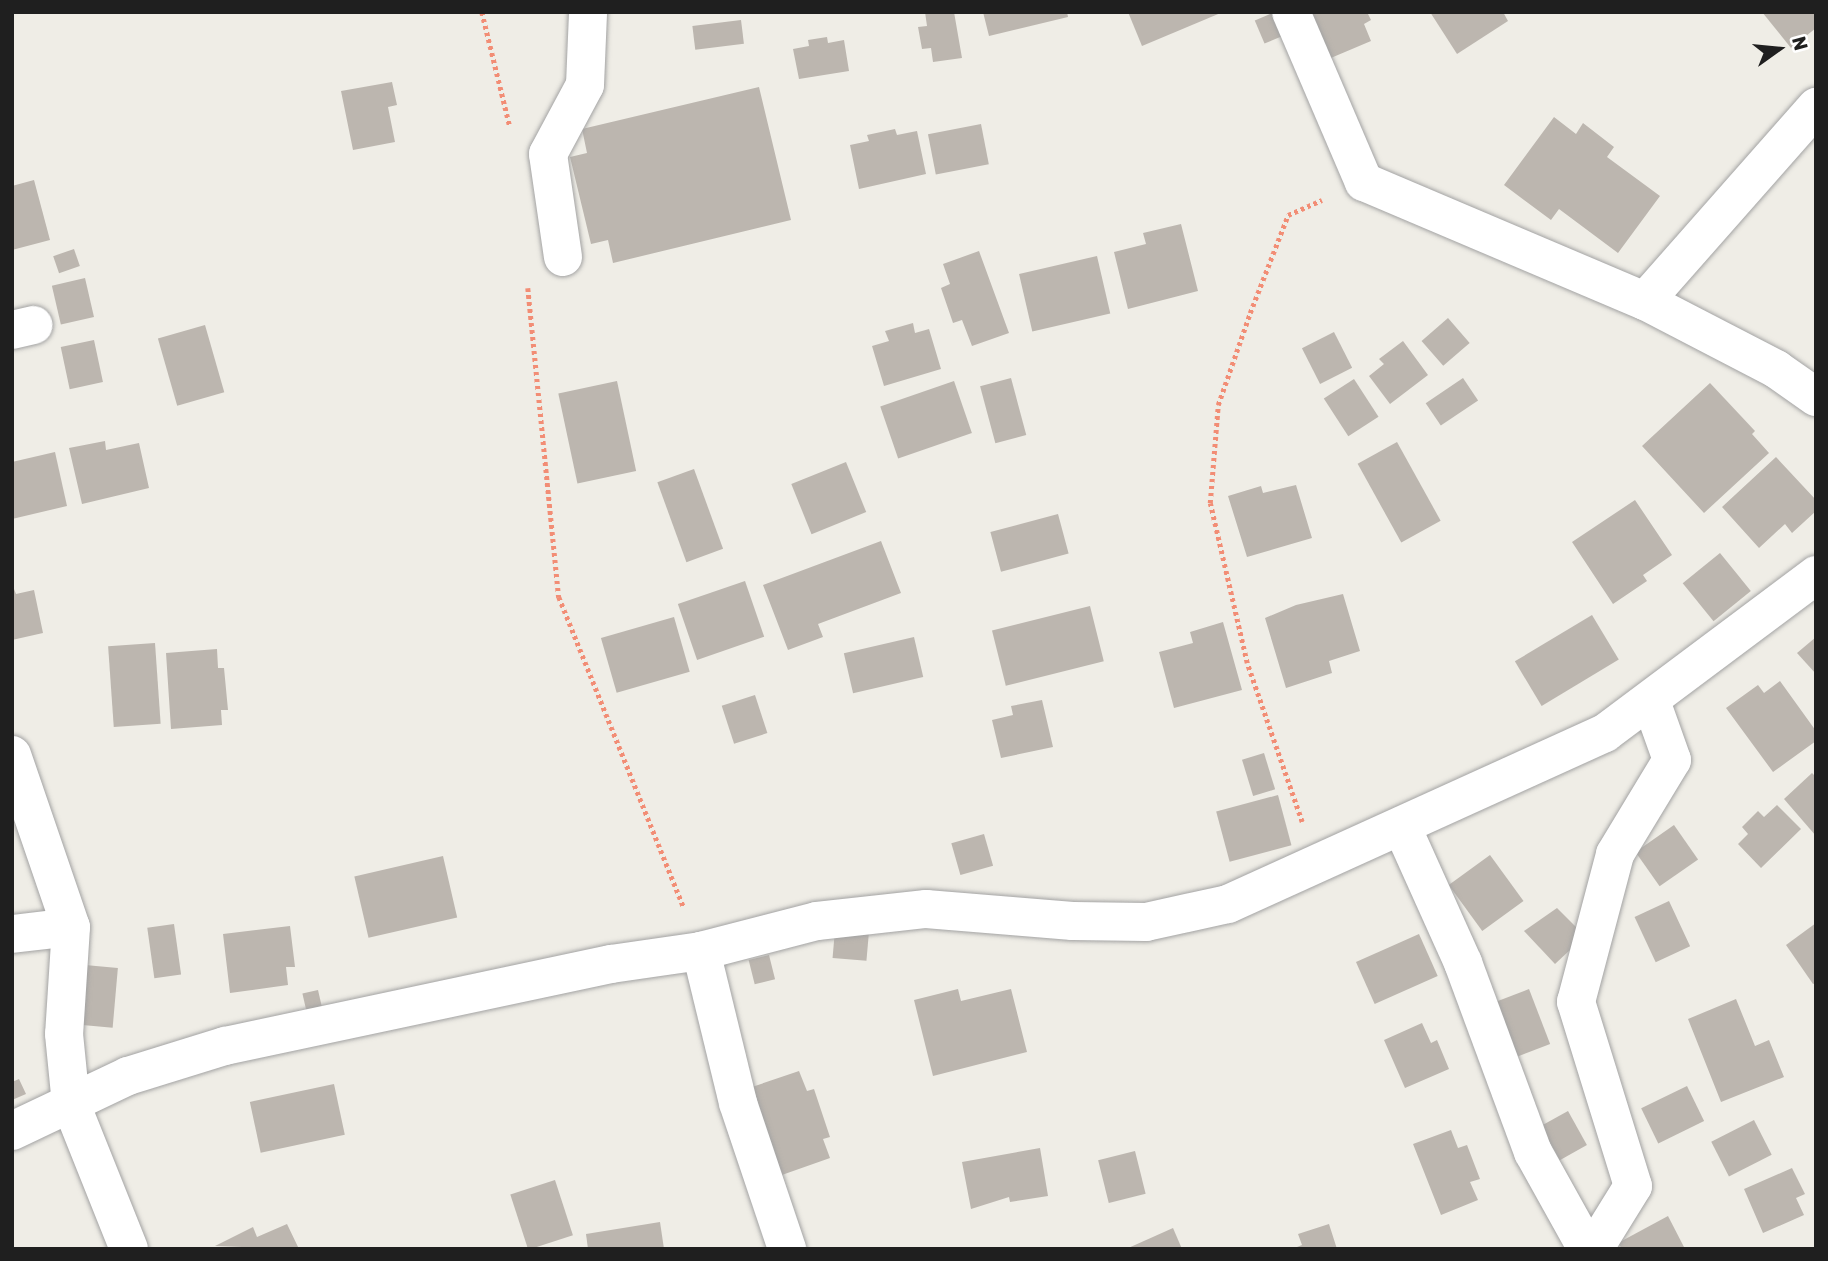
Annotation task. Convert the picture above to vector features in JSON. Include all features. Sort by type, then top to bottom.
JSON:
[{"type":"street","points":[[563,257],[548,154],[584,85],[588,12]]},
{"type":"street","points":[[1291,12],[1364,182],[1645,301],[1776,369],[1816,397]]},
{"type":"street","points":[[1645,301],[1816,107]]},
{"type":"street","points":[[12,1131],[128,1076],[225,1046],[611,964],[701,951],[817,921],[926,909],[1146,922],[1228,904],[1605,733],[1816,575]]},
{"type":"street","points":[[1594,1249],[1633,1186],[1576,1002],[1615,854],[1672,760],[1651,701]]},
{"type":"street","points":[[12,755],[71,927],[64,1034],[71,1104],[129,1249]]},
{"type":"street","points":[[1402,827],[1463,963],[1532,1152],[1587,1249]]},
{"type":"street","points":[[12,934],[71,927]]},
{"type":"street","points":[[701,951],[738,1103],[787,1249]]},
{"type":"path","points":[[482,12],[511,130]]},
{"type":"path","points":[[1317,864],[1247,663],[1210,503],[1218,405],[1288,215],[1364,182]]},
{"type":"path","points":[[528,277],[559,597],[701,951]]},
{"type":"building","points":[[925,12],[954,12],[962,58],[933,62],[931,48],[922,49],[918,27],[927,26]]},
{"type":"building","points":[[983,12],[1067,12],[1068,17],[989,36]]},
{"type":"building","points":[[1128,12],[1223,12],[1142,46]]},
{"type":"building","points":[[1275,12],[1285,35],[1265,44],[1255,21]]},
{"type":"building","points":[[1297,12],[1367,12],[1371,20],[1364,24],[1371,41],[1319,63]]},
{"type":"building","points":[[1430,12],[1503,12],[1508,21],[1457,54]]},
{"type":"building","points":[[1762,12],[1816,12],[1816,28],[1791,48]]},
{"type":"building","points":[[741,20],[744,44],[695,50],[692,26]]},
{"type":"building","points":[[827,37],[828,43],[844,40],[849,71],[799,79],[793,49],[809,46],[808,40]]},
{"type":"building","points":[[392,82],[397,105],[388,107],[395,142],[353,150],[341,91]]},
{"type":"building","points":[[759,87],[791,220],[613,263],[608,240],[591,244],[570,157],[587,153],[582,129]]},
{"type":"building","points":[[1554,117],[1576,134],[1583,123],[1614,147],[1607,157],[1660,196],[1618,253],[1559,209],[1551,220],[1504,185]]},
{"type":"building","points":[[981,124],[989,164],[936,175],[928,134]]},
{"type":"building","points":[[895,129],[897,135],[917,131],[926,174],[859,189],[850,145],[869,141],[867,135]]},
{"type":"building","points":[[34,180],[50,240],[12,250],[12,186]]},
{"type":"building","points":[[1181,224],[1198,291],[1128,309],[1114,252],[1146,244],[1143,233]]},
{"type":"building","points":[[74,249],[80,266],[59,273],[53,256]]},
{"type":"building","points":[[979,251],[1009,333],[972,346],[962,320],[953,323],[941,288],[950,284],[943,264]]},
{"type":"building","points":[[1097,256],[1110,313],[1032,331],[1019,274]]},
{"type":"building","points":[[85,278],[94,317],[61,325],[52,286]]},
{"type":"building","points":[[1448,318],[1470,343],[1443,366],[1422,341]]},
{"type":"building","points":[[913,323],[915,333],[929,329],[941,369],[884,386],[872,346],[889,341],[885,331]]},
{"type":"building","points":[[205,325],[224,392],[177,406],[158,339]]},
{"type":"building","points":[[1334,332],[1352,368],[1320,384],[1302,348]]},
{"type":"building","points":[[94,340],[103,382],[70,389],[61,347]]},
{"type":"building","points":[[1403,341],[1428,375],[1390,404],[1369,376],[1384,364],[1379,359]]},
{"type":"building","points":[[1011,378],[1026,435],[995,443],[980,386]]},
{"type":"building","points":[[1463,378],[1478,400],[1441,426],[1426,403]]},
{"type":"building","points":[[1354,379],[1379,417],[1348,436],[1324,399]]},
{"type":"building","points":[[617,381],[636,471],[577,483],[558,393]]},
{"type":"building","points":[[954,381],[972,433],[898,458],[880,406]]},
{"type":"building","points":[[1710,383],[1755,431],[1752,434],[1769,453],[1704,513],[1642,446]]},
{"type":"building","points":[[105,441],[106,450],[139,443],[149,488],[82,504],[69,448]]},
{"type":"building","points":[[1397,442],[1441,521],[1401,543],[1358,464]]},
{"type":"building","points":[[55,452],[67,506],[12,519],[12,462]]},
{"type":"building","points":[[1776,457],[1816,500],[1816,511],[1792,533],[1785,524],[1759,548],[1722,507]]},
{"type":"building","points":[[846,462],[866,512],[812,534],[791,484]]},
{"type":"building","points":[[694,469],[723,549],[686,562],[657,482]]},
{"type":"building","points":[[1296,485],[1312,538],[1247,557],[1228,496],[1261,486],[1263,493]]},
{"type":"building","points":[[1635,500],[1672,555],[1643,575],[1647,581],[1613,604],[1572,542]]},
{"type":"building","points":[[1058,514],[1069,554],[1001,572],[990,532]]},
{"type":"building","points":[[881,541],[901,593],[818,624],[823,637],[788,650],[763,585]]},
{"type":"building","points":[[1720,553],[1751,591],[1714,621],[1683,583]]},
{"type":"building","points":[[745,581],[764,637],[697,660],[678,604]]},
{"type":"building","points":[[14,589],[16,594],[34,590],[43,633],[12,640]]},
{"type":"building","points":[[1343,594],[1360,651],[1329,661],[1332,673],[1286,688],[1265,618],[1296,605]]},
{"type":"building","points":[[1090,606],[1104,661],[1006,686],[992,630]]},
{"type":"building","points":[[1592,615],[1619,660],[1542,706],[1515,661]]},
{"type":"building","points":[[674,617],[690,672],[617,693],[601,638]]},
{"type":"building","points":[[1223,622],[1242,690],[1174,708],[1159,652],[1193,643],[1190,632]]},
{"type":"building","points":[[914,637],[923,677],[853,693],[844,653]]},
{"type":"building","points":[[1816,637],[1816,674],[1797,653]]},
{"type":"building","points":[[155,643],[161,724],[114,727],[108,646]]},
{"type":"building","points":[[217,649],[218,668],[224,668],[228,710],[221,710],[222,725],[171,729],[166,653]]},
{"type":"building","points":[[1780,681],[1816,731],[1816,741],[1773,772],[1726,708],[1758,685],[1764,693]]},
{"type":"building","points":[[755,695],[767,733],[734,744],[722,706]]},
{"type":"building","points":[[1042,700],[1053,747],[1001,758],[992,720],[1013,715],[1011,706]]},
{"type":"building","points":[[1264,753],[1275,789],[1253,796],[1242,760]]},
{"type":"building","points":[[1812,773],[1816,777],[1816,836],[1784,799]]},
{"type":"building","points":[[1278,795],[1291,845],[1230,862],[1216,812]]},
{"type":"building","points":[[1777,805],[1801,829],[1761,868],[1738,844],[1748,834],[1742,827],[1758,811],[1764,817]]},
{"type":"building","points":[[1674,825],[1698,859],[1660,886],[1635,852]]},
{"type":"building","points":[[984,834],[993,866],[960,875],[951,843]]},
{"type":"building","points":[[1490,855],[1524,901],[1482,931],[1449,885]]},
{"type":"building","points":[[443,856],[457,917],[369,938],[354,876]]},
{"type":"building","points":[[1669,901],[1690,946],[1656,962],[1635,917]]},
{"type":"building","points":[[1557,908],[1585,936],[1555,964],[1524,931]]},
{"type":"building","points":[[1816,923],[1816,983],[1813,984],[1786,945]]},
{"type":"building","points":[[174,924],[181,975],[154,978],[147,928]]},
{"type":"building","points":[[290,926],[295,967],[286,967],[288,985],[230,993],[223,934]]},
{"type":"building","points":[[835,930],[869,933],[866,961],[833,958]]},
{"type":"building","points":[[1419,934],[1438,976],[1375,1004],[1356,962]]},
{"type":"building","points":[[769,955],[775,979],[755,984],[749,960]]},
{"type":"building","points":[[85,965],[118,968],[113,1028],[80,1025]]},
{"type":"building","points":[[958,989],[961,1001],[1011,989],[1027,1052],[933,1076],[914,1000]]},
{"type":"building","points":[[1529,989],[1550,1044],[1512,1059],[1491,1004]]},
{"type":"building","points":[[318,990],[323,1011],[307,1015],[302,994]]},
{"type":"building","points":[[1736,999],[1755,1046],[1769,1040],[1784,1077],[1721,1102],[1688,1019]]},
{"type":"building","points":[[1422,1023],[1431,1043],[1437,1040],[1449,1069],[1405,1088],[1384,1040]]},
{"type":"building","points":[[799,1071],[807,1091],[814,1089],[830,1137],[823,1139],[830,1158],[779,1176],[749,1088]]},
{"type":"building","points":[[19,1079],[26,1094],[12,1100],[12,1082]]},
{"type":"building","points":[[334,1084],[345,1135],[261,1153],[250,1102]]},
{"type":"building","points":[[1687,1086],[1704,1121],[1658,1143],[1641,1108]]},
{"type":"building","points":[[1568,1111],[1587,1145],[1560,1160],[1541,1126]]},
{"type":"building","points":[[1754,1120],[1772,1155],[1729,1177],[1711,1142]]},
{"type":"building","points":[[1451,1130],[1458,1148],[1467,1145],[1480,1179],[1470,1182],[1478,1200],[1441,1215],[1413,1144]]},
{"type":"building","points":[[1040,1148],[1048,1196],[1010,1202],[1009,1197],[971,1209],[962,1162]]},
{"type":"building","points":[[1135,1151],[1146,1194],[1109,1203],[1098,1160]]},
{"type":"building","points":[[1792,1168],[1805,1194],[1796,1198],[1804,1215],[1763,1233],[1744,1189]]},
{"type":"building","points":[[555,1180],[573,1235],[528,1249],[510,1195]]},
{"type":"building","points":[[1668,1216],[1685,1249],[1622,1249],[1618,1243]]},
{"type":"building","points":[[660,1222],[664,1249],[588,1249],[586,1234]]},
{"type":"building","points":[[287,1224],[299,1249],[215,1246],[253,1227],[257,1237]]},
{"type":"building","points":[[1329,1224],[1337,1249],[1292,1249],[1302,1245],[1298,1234]]},
{"type":"building","points":[[1173,1228],[1182,1249],[1126,1249]]}]
